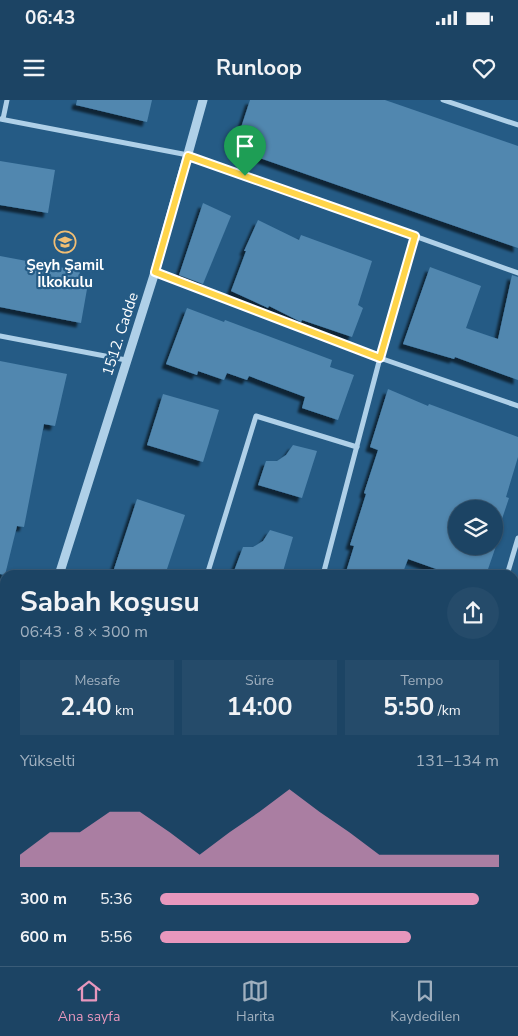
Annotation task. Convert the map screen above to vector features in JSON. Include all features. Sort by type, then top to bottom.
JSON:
[{"type":"street","points":[[7,100],[2,119],[188,156],[518,273]]},
{"type":"street","name":"1512. Cadde","points":[[61,570],[155,272],[203,100]]},
{"type":"street","points":[[443,100],[518,125]]},
{"type":"street","points":[[324,570],[380,358],[415,236]]},
{"type":"street","points":[[155,272],[380,358],[518,406]]},
{"type":"street","points":[[0,336],[126,360]]},
{"type":"street","points":[[209,570],[256,416],[357,446]]},
{"type":"street","points":[[508,570],[518,538]]},
{"type":"building","points":[[77,100],[152,100],[147,122],[76,105]]},
{"type":"building","points":[[250,100],[385,100],[518,146],[518,248],[234,149]]},
{"type":"building","points":[[0,161],[55,170],[48,213],[0,205]]},
{"type":"building","points":[[203,203],[231,216],[203,284],[179,275]]},
{"type":"building","points":[[258,220],[299,240],[301,235],[372,261],[358,305],[363,308],[352,337],[302,320],[301,322],[269,306],[268,308],[231,291],[246,251],[244,251]]},
{"type":"building","points":[[0,256],[80,271],[77,287],[87,289],[81,323],[0,307]]},
{"type":"building","points":[[430,267],[481,286],[466,328],[498,339],[512,275],[518,277],[518,380],[455,357],[454,359],[403,344]]},
{"type":"building","points":[[187,308],[224,322],[225,320],[332,360],[330,367],[354,375],[338,420],[302,408],[305,397],[249,376],[247,380],[227,373],[224,380],[198,371],[197,375],[166,364]]},
{"type":"building","points":[[0,361],[67,374],[55,426],[44,424],[24,527],[17,526],[6,570],[0,570]]},
{"type":"building","points":[[388,389],[428,406],[429,404],[518,437],[518,457],[506,497],[509,498],[503,516],[503,500],[448,500],[448,555],[493,555],[488,570],[439,570],[408,559],[404,570],[347,570],[354,546],[350,545],[378,450],[370,447]]},
{"type":"building","points":[[163,394],[219,410],[203,462],[147,445]]},
{"type":"building","points":[[293,445],[317,451],[302,498],[258,485],[266,461],[277,461],[286,455]]},
{"type":"building","points":[[137,499],[185,515],[167,570],[114,570]]},
{"type":"building","points":[[270,530],[293,537],[283,570],[234,570],[243,547],[253,547],[263,541]]},
{"type":"place","name":"Şeyh Şamil İlkokulu","points":[[65,242]]},
{"type":"route","points":[[188,156],[245,176],[415,236],[380,358],[155,272],[188,156]]}]
